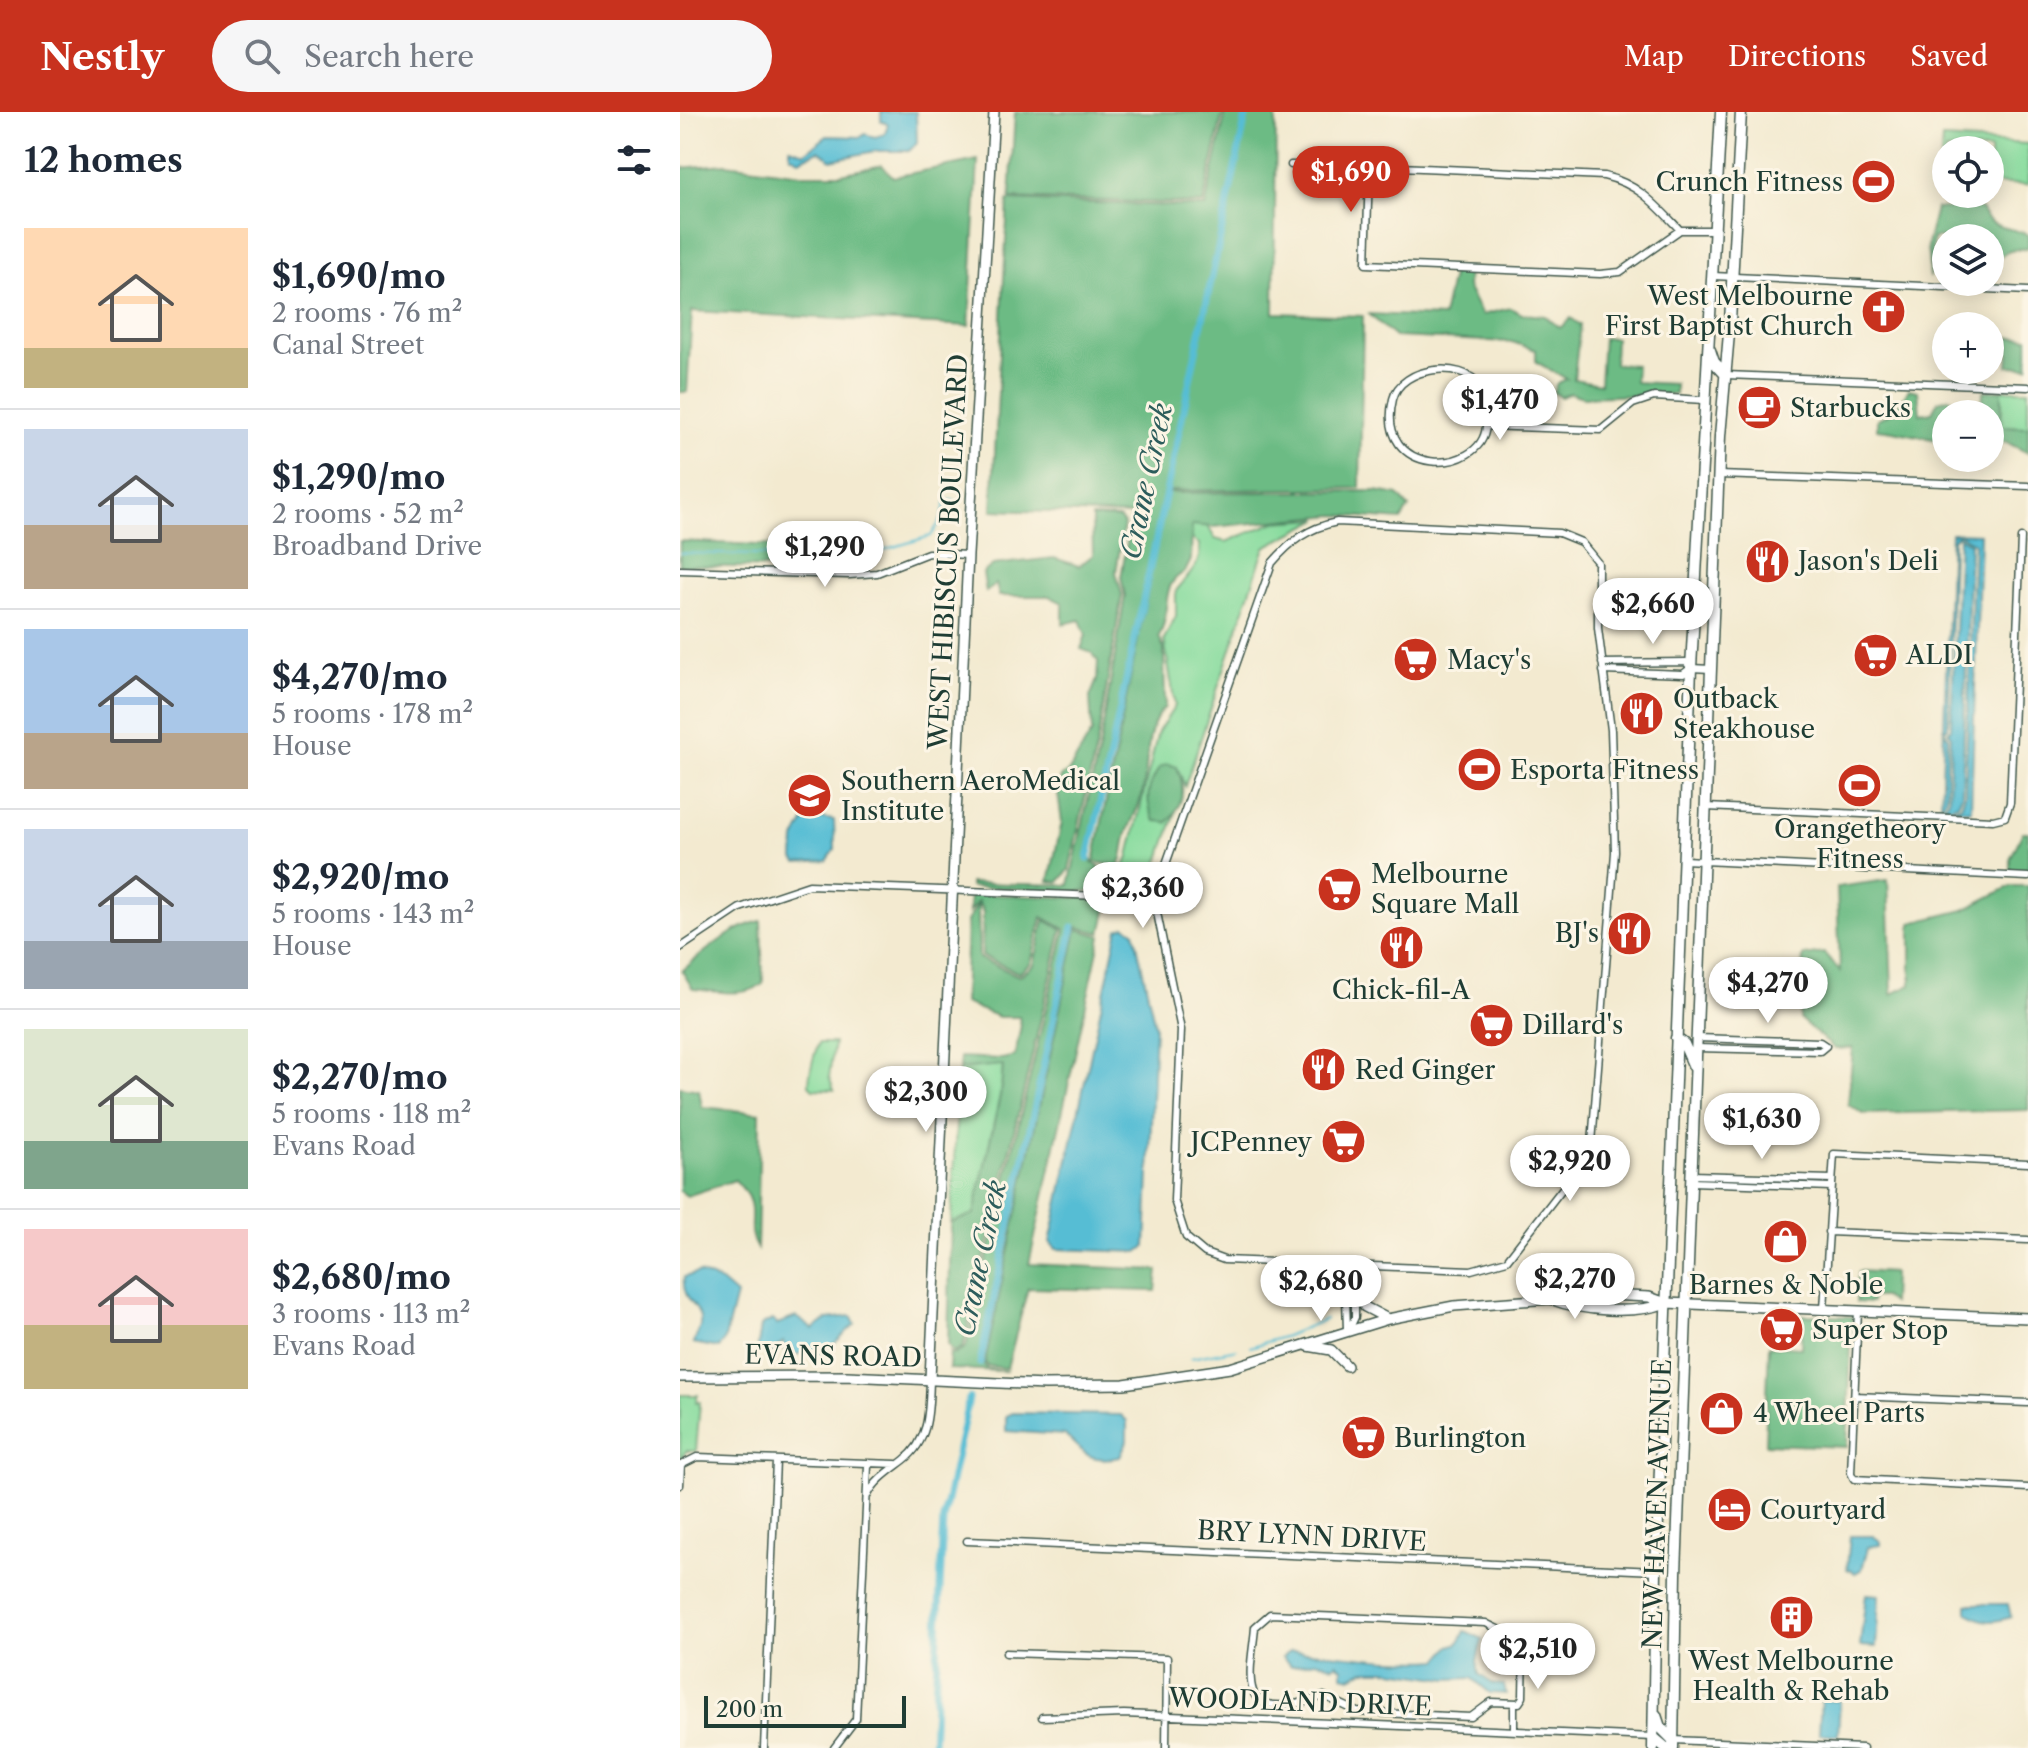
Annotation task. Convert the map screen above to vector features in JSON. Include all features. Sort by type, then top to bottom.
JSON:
[{"type":"main road","name":"NEW HAVEN AVENUE","points":[[1653,1742],[1656,1571],[1691,668],[1721,112]]},
{"type":"main road","name":"NEW HAVEN AVENUE","points":[[1670,1745],[1720,436],[1733,279],[1741,112]]},
{"type":"main road","points":[[1708,344],[1714,362],[1726,375]]},
{"type":"main road","points":[[1704,400],[1716,415],[1720,436]]},
{"type":"main road","points":[[1677,1020],[1697,1043]]},
{"type":"main road","points":[[1676,1038],[1688,1051],[1696,1072]]},
{"type":"main road","points":[[1672,1155],[1679,1173],[1691,1178]]},
{"type":"main road","points":[[1657,1550],[1676,1574]]},
{"type":"main road","points":[[1656,1571],[1667,1577],[1675,1593]]},
{"type":"main road","points":[[1653,1705],[1670,1745]]},
{"type":"main road","points":[[1653,1742],[1670,1745]]},
{"type":"street","name":"WEST HIBISCUS BOULEVARD","points":[[930,1379],[968,555],[994,112]]},
{"type":"street","points":[[1291,165],[1362,167],[1369,172]]},
{"type":"street","points":[[1369,172],[1377,166],[1604,176],[1628,181],[1640,189],[1680,230]]},
{"type":"street","points":[[1369,172],[1366,264],[1600,274],[1620,272],[1680,230],[1716,230]]},
{"type":"street","points":[[1713,276],[2028,291]]},
{"type":"street","points":[[1418,371],[1464,373],[1478,382],[1486,400],[1486,426],[1479,449],[1466,458],[1415,458],[1400,450],[1393,436],[1393,401],[1400,382],[1418,371]]},
{"type":"street","points":[[1726,375],[2028,387]]},
{"type":"street","points":[[1486,426],[1601,430],[1633,404],[1654,397],[1704,400]]},
{"type":"street","points":[[1719,475],[2028,486]]},
{"type":"street","points":[[1355,523],[1559,533],[1581,542],[1593,555],[1600,575],[1598,628],[1602,667],[1611,725],[1615,852],[1592,1143],[1576,1171],[1507,1260],[1471,1270],[1224,1260],[1205,1253],[1186,1237],[1174,1200],[1181,1030],[1154,898],[1261,586],[1272,563],[1289,543],[1315,527],[1355,523]]},
{"type":"street","points":[[1706,807],[1993,820],[2005,817],[2010,803],[2021,538]]},
{"type":"street","points":[[680,570],[849,575],[877,573],[928,553],[968,555]]},
{"type":"street","points":[[2020,574],[2028,574]]},
{"type":"street","points":[[1602,667],[1686,662],[1691,668]]},
{"type":"street","points":[[1602,667],[1683,674],[1691,668],[1711,669]]},
{"type":"street","points":[[1684,860],[2028,877]]},
{"type":"street","points":[[680,948],[740,908],[809,885],[1154,898]]},
{"type":"street","points":[[1820,1042],[1826,1046],[1820,1051],[1697,1043],[1820,1042]]},
{"type":"street","points":[[1824,1309],[1834,1154],[2028,1163]]},
{"type":"street","points":[[1691,1178],[1832,1183]]},
{"type":"street","points":[[1828,1232],[2028,1240]]},
{"type":"street","points":[[1345,1266],[1348,1332]]},
{"type":"street","points":[[1348,1332],[1355,1317],[1355,1266]]},
{"type":"street","points":[[1355,1289],[1367,1309],[1388,1319]]},
{"type":"street","name":"EVANS ROAD","points":[[680,1377],[930,1379],[1062,1385],[1147,1382],[1230,1368],[1388,1319],[1466,1304],[1550,1299],[1565,1293],[1649,1297],[1666,1303],[2028,1318]]},
{"type":"street","points":[[1858,1311],[1851,1473],[1854,1479],[2028,1488]]},
{"type":"street","points":[[1305,1346],[1331,1350],[1347,1366]]},
{"type":"street","points":[[867,1497],[896,1464],[914,1452],[924,1435],[929,1419],[930,1379]]},
{"type":"street","points":[[1855,1396],[2028,1403]]},
{"type":"street","points":[[680,1485],[681,1465],[688,1459],[868,1466],[896,1464]]},
{"type":"street","points":[[764,1748],[776,1461]]},
{"type":"street","points":[[834,1748],[856,1719],[868,1466]]},
{"type":"street","name":"BRY LYNN DRIVE","points":[[967,1541],[1656,1571]]},
{"type":"street","points":[[1270,1614],[1483,1622],[1502,1634],[1516,1636],[1525,1648],[1523,1697],[1514,1703],[1491,1702],[1471,1717],[1358,1712],[1324,1696],[1301,1704],[1264,1703],[1256,1697],[1252,1686],[1255,1627],[1270,1614]]},
{"type":"street","points":[[1006,1653],[1167,1658],[1166,1748]]},
{"type":"street","points":[[1514,1703],[1514,1730]]},
{"type":"street","name":"WOODLAND DRIVE","points":[[1042,1717],[1124,1714],[1514,1730],[1653,1742]]},
{"type":"street","points":[[1670,1745],[1863,1748]]},
{"type":"green space","points":[[1015,112],[1223,112],[1203,204],[1010,198]]},
{"type":"green space","points":[[1226,112],[1276,112],[1274,313],[1363,316],[1360,488],[1165,491],[1090,854],[1092,863],[1100,867],[1093,879],[1094,888],[1110,892],[970,887],[970,883],[1069,885],[1100,745],[1125,596],[1121,577],[1132,515],[992,510],[1008,200],[1205,207]]},
{"type":"green space","points":[[2004,143],[2028,144],[2028,185],[2004,184]]},
{"type":"green space","points":[[978,160],[969,326],[692,311],[687,392],[680,392],[680,168],[726,164],[801,174],[841,174],[882,165],[893,177]]},
{"type":"green space","points":[[1936,208],[1981,209],[1994,224],[1932,224]]},
{"type":"green space","points":[[1932,224],[1930,278],[1927,245]]},
{"type":"green space","points":[[2004,227],[2028,235],[2028,248],[2010,250],[2004,254]]},
{"type":"green space","points":[[1453,271],[1468,271],[1467,287],[1482,315],[1510,308],[1522,314],[1545,316],[1560,328],[1571,318],[1580,325],[1574,379],[1600,384],[1603,338],[1615,338],[1614,364],[1636,365],[1635,382],[1675,384],[1675,394],[1583,397],[1570,393],[1561,397],[1553,392],[1557,383],[1567,379],[1536,362],[1536,350],[1512,342],[1395,337],[1369,314],[1443,317]]},
{"type":"green space","points":[[2010,337],[2028,338],[2028,367],[2008,366]]},
{"type":"green space","points":[[1909,389],[1918,391],[1920,414],[1932,412],[1932,438],[1877,429],[1877,419],[1895,411]]},
{"type":"green space","points":[[2002,390],[2028,390],[2028,427],[2004,427]]},
{"type":"green space","points":[[2002,390],[2002,400],[1983,400],[1983,391]]},
{"type":"green space","points":[[2004,426],[2028,427],[2028,453],[2006,442]]},
{"type":"green space","points":[[1376,491],[1398,495],[1409,507],[1401,520],[1335,515],[1213,527],[1192,525],[1191,560],[1185,572],[1171,584],[1159,636],[1164,649],[1165,707],[1150,735],[1142,796],[1119,866],[1094,862],[1167,493]]},
{"type":"green space","points":[[1092,517],[1119,518],[1124,524],[1116,572],[1122,595],[1097,744],[1069,870],[1059,882],[1049,881],[1062,822],[1058,794],[1061,776],[1069,771],[1092,732],[1090,697],[1097,680],[1098,661],[1092,653],[1081,649],[1086,635],[1080,620],[1063,624],[1063,603],[1049,596],[999,596],[996,584],[986,592],[983,573],[993,565],[1054,558],[1079,566],[1093,555]]},
{"type":"green space","points":[[1319,519],[1265,547],[1185,786],[1177,767],[1168,822],[1176,812],[1151,885],[1139,889],[1097,886],[1102,869],[1124,866],[1128,860],[1158,732],[1175,706],[1164,639],[1176,616],[1176,591],[1199,558],[1199,544],[1192,539],[1192,525],[1208,526],[1215,539],[1226,542],[1275,522]]},
{"type":"green space","points":[[680,541],[797,547],[788,568],[680,566]]},
{"type":"green space","points":[[1168,764],[1177,767],[1182,796],[1168,822],[1155,821],[1149,807],[1150,787],[1160,767]]},
{"type":"green space","points":[[2023,832],[2028,832],[2028,873],[2010,872],[2010,859]]},
{"type":"green space","points":[[1888,880],[1892,994],[1911,985],[1911,923],[1964,910],[2011,886],[2028,886],[2028,1110],[1863,1114],[1848,1104],[1853,1048],[1835,1049],[1800,1019],[1803,956],[1824,953],[1840,971],[1837,887]]},
{"type":"green space","points":[[970,894],[1109,899],[1101,933],[1078,927],[1074,929],[982,1361],[987,1369],[1007,1371],[949,1369],[950,1352],[954,1355],[966,1347],[1065,929],[1042,917],[1031,963],[1019,973],[982,956],[983,912],[978,901],[969,912]]},
{"type":"green space","points":[[978,904],[979,958],[1019,976],[1034,965],[1044,920],[1062,929],[963,1347],[954,1352],[948,1345],[951,1223],[974,1214],[1001,1091],[1003,1065],[959,1069],[960,1057],[1002,1059],[1015,1056],[1021,1025],[1019,1017],[999,1017],[964,1003],[967,921]]},
{"type":"green space","points":[[761,921],[763,984],[739,992],[693,989],[682,971],[729,934]]},
{"type":"green space","points":[[1077,929],[1101,936],[1029,1264],[1158,1270],[1156,1291],[1028,1288],[1007,1368],[988,1366],[985,1362]]},
{"type":"green space","points":[[819,1043],[834,1043],[829,1077],[834,1090],[813,1089],[809,1085]]},
{"type":"green space","points":[[1003,1064],[1001,1091],[974,1215],[951,1223],[959,1069]]},
{"type":"green space","points":[[680,1087],[699,1090],[702,1107],[760,1113],[757,1249],[751,1231],[749,1199],[735,1180],[687,1196],[680,1191]]},
{"type":"green space","points":[[1858,1271],[1893,1273],[1892,1303],[1884,1297],[1872,1297],[1871,1303],[1856,1302]]},
{"type":"green space","points":[[1802,1315],[1852,1317],[1847,1447],[1765,1444],[1769,1346],[1801,1348]]},
{"type":"green space","points":[[680,1395],[698,1395],[696,1402],[700,1402],[696,1451],[686,1451],[680,1461]]},
{"type":"water","points":[[881,112],[916,112],[917,143],[909,151],[875,151],[831,160],[819,151],[799,160],[790,155],[790,148],[805,153],[827,136],[861,137],[865,134],[875,137],[885,134],[888,124],[881,121]]},
{"type":"water","points":[[1951,533],[1980,534],[1971,810],[1952,809],[1961,806],[1965,795],[1974,543],[1959,534],[1953,539],[1948,727],[1944,731],[1948,737],[1946,799],[1942,804],[1946,809],[1941,809]]},
{"type":"water","points":[[1959,537],[1970,543],[1962,795],[1958,804],[1948,807],[1945,805],[1949,800],[1951,736],[1948,732],[1951,728]]},
{"type":"water","points":[[807,816],[834,820],[835,849],[827,861],[797,863],[794,859],[795,839]]},
{"type":"water","points":[[1125,926],[1134,931],[1155,1026],[1146,1246],[1138,1252],[1056,1249],[1050,1242],[1118,929]]},
{"type":"water","points":[[699,1273],[721,1282],[736,1295],[724,1342],[719,1348],[693,1343],[700,1321],[684,1287],[684,1277]]},
{"type":"water","points":[[851,1316],[855,1324],[823,1354],[787,1354],[783,1342],[771,1353],[757,1351],[761,1326],[772,1320],[777,1324],[796,1317],[813,1329],[828,1319]]},
{"type":"water","points":[[1013,1413],[1121,1415],[1127,1421],[1127,1441],[1120,1457],[1094,1458],[1065,1435],[1006,1431],[1006,1416]]},
{"type":"water","points":[[1850,1536],[1873,1536],[1880,1541],[1880,1545],[1868,1547],[1862,1569],[1855,1573],[1847,1569]]},
{"type":"water","points":[[1866,1594],[1879,1595],[1876,1647],[1860,1646]]},
{"type":"water","points":[[1967,1604],[2008,1604],[2011,1617],[1983,1620],[1967,1612]]},
{"type":"water","points":[[1465,1631],[1483,1639],[1477,1661],[1479,1674],[1493,1684],[1504,1685],[1506,1694],[1490,1693],[1472,1678],[1448,1679],[1385,1670],[1364,1670],[1351,1677],[1342,1675],[1342,1668],[1337,1663],[1334,1666],[1316,1661],[1291,1666],[1282,1657],[1290,1651],[1402,1661],[1439,1660],[1450,1646],[1459,1643]]},
{"type":"water","points":[[1821,1700],[1840,1701],[1838,1735],[1819,1734]]},
{"type":"waterway","name":"Crane Creek","points":[[1088,859],[1247,112]]},
{"type":"waterway","points":[[812,557],[853,559],[931,536],[941,520],[946,501],[955,500]]},
{"type":"waterway","points":[[680,553],[791,556]]},
{"type":"waterway","name":"Crane Creek","points":[[980,1363],[1073,927]]},
{"type":"waterway","points":[[1250,1347],[1326,1319]]},
{"type":"waterway","points":[[1191,1358],[1237,1349]]},
{"type":"waterway","name":"Crane Creek","points":[[933,1748],[943,1519],[969,1398]]},
{"type":"place","name":"Crunch Fitness","points":[[1874,182]]},
{"type":"place","name":"West Melbourne First Baptist Church","points":[[1884,311]]},
{"type":"place","name":"Starbucks","points":[[1759,408]]},
{"type":"place","name":"Jason's Deli","points":[[1767,561]]},
{"type":"place","name":"ALDI","points":[[1875,655]]},
{"type":"place","name":"Macy's","points":[[1416,660]]},
{"type":"place","name":"Outback Steakhouse","points":[[1642,714]]},
{"type":"place","name":"Esporta Fitness","points":[[1479,770]]},
{"type":"place","name":"Orangetheory Fitness","points":[[1860,786]]},
{"type":"place","name":"Southern AeroMedical Institute","points":[[810,796]]},
{"type":"place","name":"Melbourne Square Mall","points":[[1340,889]]},
{"type":"place","name":"BJ's","points":[[1630,933]]},
{"type":"place","name":"Chick-fil-A","points":[[1401,947]]},
{"type":"place","name":"Dillard's","points":[[1491,1025]]},
{"type":"place","name":"Red Ginger","points":[[1324,1070]]},
{"type":"place","name":"JCPenney","points":[[1343,1142]]},
{"type":"place","name":"Barnes & Noble","points":[[1786,1242]]},
{"type":"place","name":"Super Stop","points":[[1781,1330]]},
{"type":"place","name":"4 Wheel Parts","points":[[1722,1413]]},
{"type":"place","name":"Burlington","points":[[1363,1438]]},
{"type":"place","name":"Courtyard","points":[[1729,1510]]},
{"type":"place","name":"West Melbourne Health & Rehab","points":[[1791,1618]]}]
